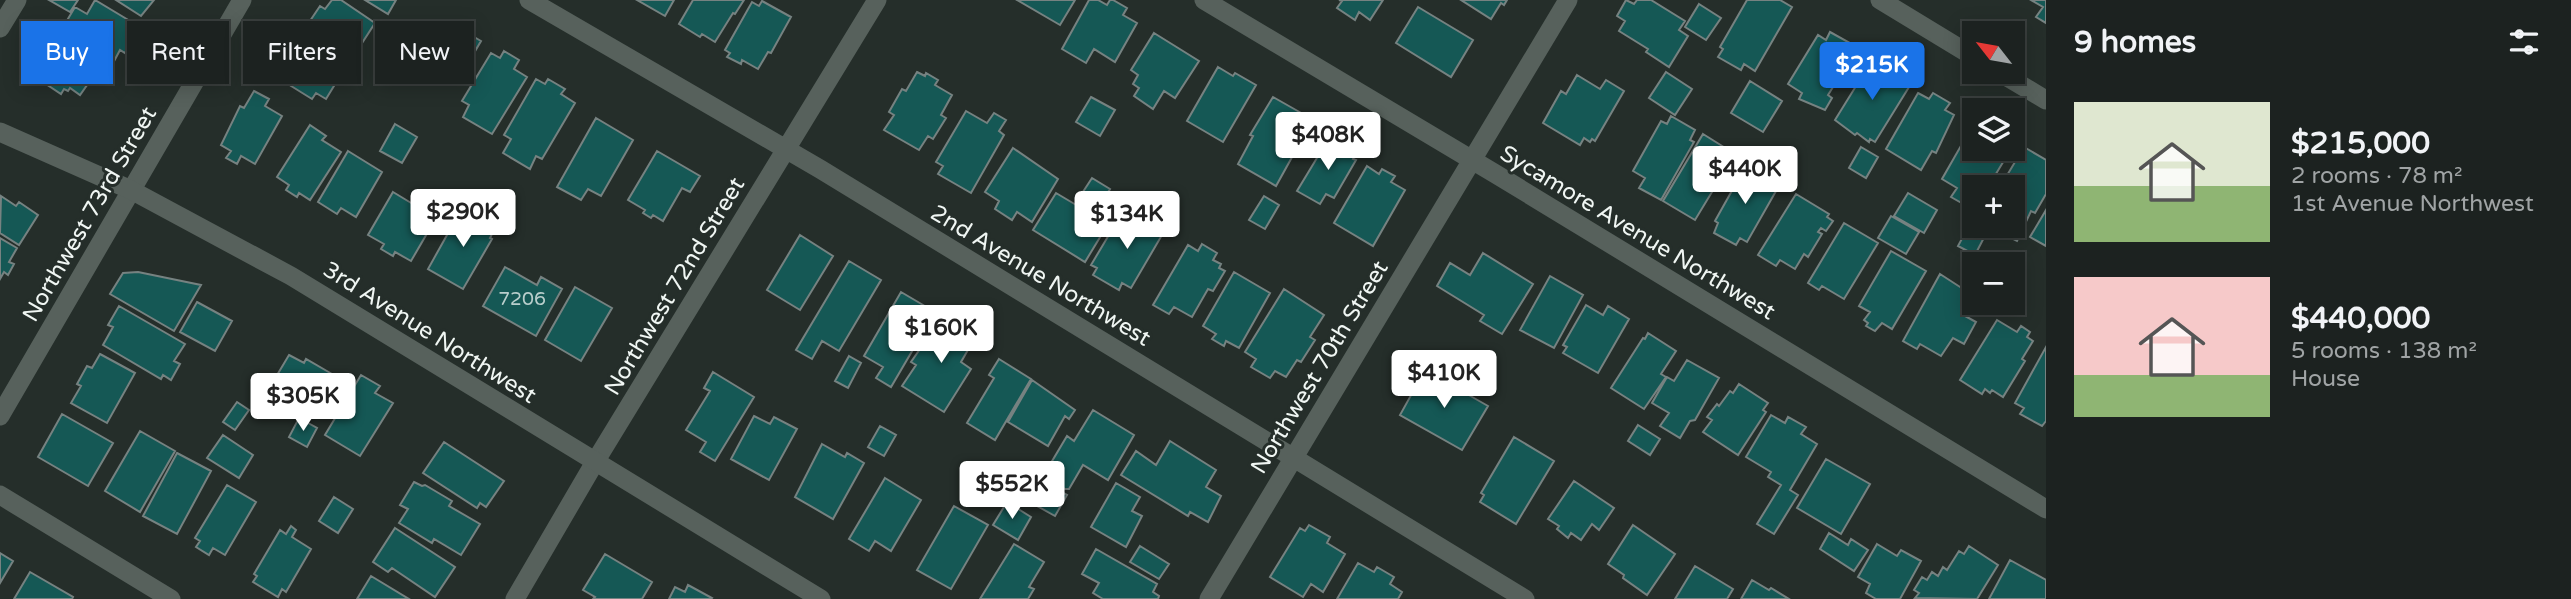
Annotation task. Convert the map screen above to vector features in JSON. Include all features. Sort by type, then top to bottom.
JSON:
[{"type":"street","points":[[0,28],[17,0]]},
{"type":"street","name":"Northwest 73rd Street","points":[[0,416],[242,0]]},
{"type":"street","name":"2nd Avenue Northwest","points":[[528,0],[787,149],[1525,599]]},
{"type":"street","name":"Northwest 72nd Street","points":[[515,599],[595,462],[877,0]]},
{"type":"street","name":"Sycamore Avenue Northwest","points":[[1204,0],[2046,509]]},
{"type":"street","name":"Northwest 70th Street","points":[[1209,599],[1568,0]]},
{"type":"street","points":[[1880,0],[1962,50]]},
{"type":"street","points":[[2019,84],[2046,100]]},
{"type":"street","name":"3rd Avenue Northwest","points":[[0,132],[131,190],[291,276],[821,599]]},
{"type":"street","points":[[0,495],[171,599]]},
{"type":"building","points":[[49,0],[78,0],[70,12]]},
{"type":"building","points":[[95,0],[130,21],[127,21],[127,50],[125,53],[120,50],[113,63],[113,21],[67,21],[75,7],[87,14]]},
{"type":"building","points":[[116,0],[154,0],[141,16]]},
{"type":"building","points":[[332,0],[341,0],[375,23],[361,45],[361,21],[310,21],[320,6],[325,9]]},
{"type":"building","points":[[365,0],[396,0],[388,14]]},
{"type":"building","points":[[637,0],[674,0],[665,16]]},
{"type":"building","points":[[693,0],[744,0],[715,42],[702,34],[700,37],[679,24]]},
{"type":"building","points":[[1017,0],[1075,0],[1060,25]]},
{"type":"building","points":[[1089,0],[1098,0],[1107,5],[1113,0],[1127,8],[1123,15],[1137,23],[1115,62],[1094,49],[1086,63],[1062,49]]},
{"type":"building","points":[[1339,0],[1383,0],[1370,20],[1359,12],[1355,20],[1337,8],[1342,1]]},
{"type":"building","points":[[1461,0],[1507,0],[1504,5],[1501,3],[1491,19]]},
{"type":"building","points":[[1626,0],[1634,4],[1637,0],[1651,0],[1685,21],[1679,30],[1688,36],[1669,67],[1646,52],[1648,49],[1619,31],[1625,21],[1617,16]]},
{"type":"building","points":[[1747,0],[1780,0],[1792,7],[1755,71],[1744,64],[1741,70],[1718,57],[1723,49],[1720,47]]},
{"type":"building","points":[[2031,0],[2046,0],[2046,23],[2036,17],[2043,7]]},
{"type":"building","points":[[762,1],[791,17],[771,53],[768,52],[758,69],[742,60],[741,64],[727,57],[730,53],[725,50],[752,2],[759,6]]},
{"type":"building","points":[[1699,4],[1721,18],[1706,40],[1685,27]]},
{"type":"building","points":[[1418,7],[1473,40],[1451,77],[1396,43]]},
{"type":"building","points":[[1830,32],[1850,43],[1845,50],[1853,55],[1828,95],[1832,98],[1825,110],[1799,99],[1802,93],[1788,84],[1818,35],[1826,40]]},
{"type":"building","points":[[1154,33],[1199,61],[1175,98],[1164,91],[1153,109],[1134,96],[1139,88],[1133,84],[1138,75],[1131,70]]},
{"type":"building","points":[[474,37],[481,41],[474,53]]},
{"type":"building","points":[[504,51],[519,60],[514,69],[527,77],[492,134],[463,117],[469,105],[462,101],[491,53],[500,58]]},
{"type":"building","points":[[1874,57],[1894,69],[1890,75],[1909,87],[1875,142],[1870,139],[1869,142],[1835,120]]},
{"type":"building","points":[[1218,67],[1256,85],[1223,142],[1187,121]]},
{"type":"building","points":[[917,72],[925,76],[926,73],[938,80],[935,85],[952,95],[941,115],[946,118],[933,139],[928,136],[919,150],[884,130],[894,115],[889,112],[902,89],[906,91]]},
{"type":"building","points":[[1666,72],[1692,89],[1675,115],[1649,98]]},
{"type":"building","points":[[1577,75],[1600,89],[1606,80],[1624,91],[1595,141],[1592,139],[1590,142],[1584,138],[1580,145],[1543,123],[1561,91],[1566,94]]},
{"type":"building","points":[[536,79],[545,84],[548,79],[565,89],[561,94],[575,103],[542,159],[536,156],[530,169],[503,153],[511,139],[504,135]]},
{"type":"building","points":[[1750,81],[1782,101],[1763,132],[1731,113]]},
{"type":"building","points":[[46,84],[88,84],[80,95],[70,88],[68,91],[64,89],[61,94]]},
{"type":"building","points":[[288,84],[335,84],[326,99],[316,93],[312,99]]},
{"type":"building","points":[[254,91],[269,99],[265,106],[282,116],[255,164],[241,156],[237,164],[226,158],[231,151],[221,145],[240,106],[244,108]]},
{"type":"building","points":[[1918,93],[1929,99],[1933,93],[1950,103],[1945,110],[1954,115],[1936,153],[1932,151],[1921,170],[1886,149]]},
{"type":"building","points":[[1091,97],[1115,110],[1100,136],[1076,122]]},
{"type":"building","points":[[1273,97],[1303,114],[1297,124],[1307,130],[1276,186],[1238,164],[1253,136],[1250,135]]},
{"type":"building","points":[[966,111],[987,123],[994,113],[1006,120],[999,131],[1004,135],[971,193],[938,174],[943,166],[936,162]]},
{"type":"building","points":[[1671,116],[1695,130],[1690,140],[1694,142],[1661,200],[1639,188],[1645,178],[1633,171],[1661,121],[1667,124]]},
{"type":"building","points":[[596,118],[633,140],[601,196],[588,189],[581,200],[557,187]]},
{"type":"building","points":[[395,124],[417,137],[402,163],[380,151]]},
{"type":"building","points":[[310,125],[326,136],[322,140],[341,152],[310,200],[299,193],[297,197],[286,190],[289,185],[277,177]]},
{"type":"building","points":[[1703,134],[1735,154],[1695,220],[1663,201]]},
{"type":"building","points":[[1335,138],[1357,151],[1353,159],[1356,160],[1334,198],[1326,194],[1320,204],[1297,191],[1326,143],[1331,146]]},
{"type":"building","points":[[1962,144],[1962,161],[2004,161],[1995,175],[1962,175],[1962,203],[1951,197],[1957,188],[1942,179]]},
{"type":"building","points":[[1861,147],[1878,157],[1866,178],[1849,168]]},
{"type":"building","points":[[1013,148],[1058,179],[1032,222],[1017,212],[1012,220],[995,209],[999,201],[985,192]]},
{"type":"building","points":[[2025,148],[2046,160],[2046,194],[2035,213],[2031,211],[2025,224],[2025,175],[2007,175],[2016,161],[2025,161]]},
{"type":"building","points":[[348,151],[382,172],[356,217],[341,208],[337,214],[318,202]]},
{"type":"building","points":[[657,151],[700,176],[690,192],[682,188],[663,221],[653,215],[651,218],[643,213],[645,210],[628,200]]},
{"type":"building","points":[[1367,166],[1379,174],[1382,169],[1395,176],[1391,182],[1405,190],[1373,246],[1334,223]]},
{"type":"building","points":[[1751,166],[1778,181],[1773,190],[1776,191],[1747,242],[1740,238],[1736,245],[1714,233],[1718,223],[1715,221],[1743,171],[1747,174]]},
{"type":"building","points":[[1092,178],[1110,189],[1094,216],[1108,224],[1085,262],[1033,230],[1056,193],[1088,212],[1092,206],[1079,198]]},
{"type":"building","points":[[393,192],[436,218],[411,261],[395,252],[393,256],[381,249],[384,244],[368,235]]},
{"type":"building","points":[[1908,193],[1937,210],[1924,233],[1894,216]]},
{"type":"building","points":[[1796,194],[1829,214],[1827,217],[1833,221],[1826,231],[1821,228],[1818,232],[1822,234],[1808,257],[1804,254],[1795,269],[1780,260],[1776,266],[1758,255]]},
{"type":"building","points":[[1,196],[16,206],[19,202],[38,215],[19,245],[0,233]]},
{"type":"building","points":[[1264,196],[1279,205],[1265,229],[1249,220]]},
{"type":"building","points":[[2046,210],[2046,246],[2030,237]]},
{"type":"building","points":[[474,211],[497,224],[490,238],[492,239],[463,289],[428,269],[456,219],[466,225]]},
{"type":"building","points":[[1122,213],[1142,224],[1148,214],[1163,223],[1158,233],[1162,235],[1131,288],[1122,283],[1119,290],[1093,275],[1097,268],[1091,265]]},
{"type":"building","points":[[1891,216],[1919,232],[1906,254],[1878,238]]},
{"type":"building","points":[[1844,223],[1878,243],[1844,299],[1822,286],[1819,290],[1808,283]]},
{"type":"building","points":[[800,235],[833,256],[800,310],[767,290]]},
{"type":"building","points":[[0,238],[17,248],[9,262],[14,264],[8,275],[4,272],[0,279]]},
{"type":"building","points":[[1962,238],[1984,238],[1977,252],[1969,252],[1958,246]]},
{"type":"building","points":[[1202,244],[1217,253],[1213,260],[1221,264],[1219,268],[1225,271],[1213,291],[1208,289],[1192,317],[1174,307],[1169,314],[1153,305],[1188,245],[1198,251]]},
{"type":"building","points":[[1891,251],[1926,271],[1892,329],[1882,323],[1875,331],[1866,326],[1868,323],[1864,320],[1870,312],[1859,306]]},
{"type":"building","points":[[1483,253],[1533,284],[1502,334],[1480,321],[1484,315],[1437,286],[1450,263],[1470,275]]},
{"type":"building","points":[[849,261],[881,280],[839,351],[822,341],[812,359],[796,350]]},
{"type":"building","points":[[505,267],[537,285],[541,277],[562,289],[536,336],[483,306]]},
{"type":"building","points":[[138,272],[201,285],[174,331],[110,294],[123,273]]},
{"type":"building","points":[[1234,272],[1270,293],[1239,348],[1226,341],[1224,346],[1212,339],[1216,334],[1203,326]]},
{"type":"building","points":[[1940,274],[1962,288],[1962,315],[1976,322],[1964,344],[1953,338],[1941,356],[1920,344],[1917,349],[1903,341]]},
{"type":"building","points":[[1550,276],[1583,295],[1554,348],[1520,330]]},
{"type":"building","points":[[575,287],[612,308],[581,361],[545,340]]},
{"type":"building","points":[[1284,289],[1324,315],[1310,337],[1315,340],[1301,362],[1297,360],[1286,377],[1275,371],[1270,378],[1251,367],[1256,359],[1245,352]]},
{"type":"building","points":[[901,292],[935,312],[891,387],[876,378],[883,367],[864,356]]},
{"type":"building","points":[[197,302],[232,321],[215,351],[180,332]]},
{"type":"building","points":[[1586,305],[1603,315],[1608,306],[1629,319],[1598,373],[1563,353],[1567,347],[1563,345]]},
{"type":"building","points":[[119,306],[185,344],[174,361],[180,364],[171,380],[163,375],[161,379],[103,345],[113,327],[108,325]]},
{"type":"building","points":[[943,316],[976,336],[961,362],[971,369],[944,412],[902,386],[916,365],[911,362]]},
{"type":"building","points":[[1997,320],[2017,332],[2021,326],[2030,332],[2027,337],[2033,341],[2022,359],[2025,361],[2003,397],[1985,389],[1982,394],[1960,380]]},
{"type":"building","points":[[1648,333],[1676,351],[1661,374],[1666,377],[1644,409],[1611,388]]},
{"type":"building","points":[[2046,347],[2046,421],[2042,426],[2020,414],[2024,408],[2015,403]]},
{"type":"building","points":[[100,354],[135,373],[107,423],[71,403],[81,386],[77,384],[87,366],[92,368]]},
{"type":"building","points":[[289,355],[304,363],[306,359],[332,374],[308,416],[267,392]]},
{"type":"building","points":[[849,356],[861,363],[848,388],[835,381]]},
{"type":"building","points":[[999,359],[1031,379],[995,440],[967,423],[994,378],[989,375]]},
{"type":"building","points":[[1687,360],[1719,378],[1695,420],[1690,421],[1680,438],[1660,426],[1669,413],[1652,403],[1667,377],[1674,381]]},
{"type":"building","points":[[1425,370],[1488,406],[1462,450],[1400,415]]},
{"type":"building","points":[[713,372],[754,397],[715,461],[700,452],[706,442],[686,430],[710,391],[704,388]]},
{"type":"building","points":[[361,375],[380,386],[375,393],[393,403],[360,456],[325,435]]},
{"type":"building","points":[[1032,380],[1075,410],[1069,419],[1065,416],[1048,446],[1008,422]]},
{"type":"building","points":[[1739,384],[1768,403],[1763,410],[1766,412],[1738,455],[1703,432],[1712,420],[1707,417]]},
{"type":"building","points":[[237,402],[249,410],[235,430],[223,422]]},
{"type":"building","points":[[1093,410],[1134,435],[1108,480],[1083,465],[1069,489],[1065,489],[1049,479],[1050,476],[1045,473],[1067,436],[1074,441]]},
{"type":"building","points":[[62,414],[113,443],[88,486],[38,457]]},
{"type":"building","points":[[1771,415],[1785,423],[1788,417],[1806,427],[1801,434],[1817,444],[1790,490],[1798,495],[1774,534],[1757,524],[1781,485],[1768,477],[1771,472],[1746,457]]},
{"type":"building","points":[[754,416],[770,424],[774,417],[797,429],[769,480],[731,459]]},
{"type":"building","points":[[299,418],[317,428],[307,447],[289,437]]},
{"type":"building","points":[[1638,425],[1660,439],[1650,455],[1628,441]]},
{"type":"building","points":[[880,426],[896,435],[884,456],[868,447]]},
{"type":"building","points":[[140,431],[175,451],[140,512],[105,491]]},
{"type":"building","points":[[223,435],[253,455],[239,478],[207,458]]},
{"type":"building","points":[[1514,437],[1554,461],[1516,524],[1480,502],[1484,495],[1481,493]]},
{"type":"building","points":[[1170,441],[1216,470],[1206,487],[1221,496],[1208,522],[1190,512],[1188,516],[1121,475],[1136,451],[1156,465]]},
{"type":"building","points":[[444,442],[504,481],[486,507],[480,503],[477,508],[423,473]]},
{"type":"building","points":[[822,444],[845,457],[847,453],[864,463],[833,519],[795,497]]},
{"type":"building","points":[[177,453],[211,471],[177,534],[143,516]]},
{"type":"building","points":[[1826,459],[1870,484],[1841,534],[1797,508]]},
{"type":"building","points":[[1032,476],[1067,495],[1055,516],[1021,497]]},
{"type":"building","points":[[885,478],[921,500],[891,551],[875,541],[869,551],[849,539]]},
{"type":"building","points":[[1574,481],[1614,508],[1599,530],[1592,524],[1581,540],[1571,533],[1568,538],[1557,529],[1559,526],[1548,519]]},
{"type":"building","points":[[414,482],[425,485],[452,501],[449,506],[480,524],[461,555],[434,539],[432,543],[399,523],[408,509],[400,505]]},
{"type":"building","points":[[1116,483],[1140,497],[1132,511],[1142,516],[1126,547],[1091,527]]},
{"type":"building","points":[[227,485],[256,502],[225,555],[213,548],[209,555],[196,547],[200,541],[195,538]]},
{"type":"building","points":[[334,497],[353,509],[338,533],[319,521]]},
{"type":"building","points":[[1007,502],[1031,517],[1018,540],[993,525]]},
{"type":"building","points":[[954,506],[988,525],[951,589],[917,570]]},
{"type":"building","points":[[1309,525],[1330,537],[1327,543],[1345,554],[1323,592],[1311,584],[1303,597],[1270,577],[1300,528],[1305,531]]},
{"type":"building","points":[[1633,525],[1675,554],[1647,595],[1608,564]]},
{"type":"building","points":[[291,526],[296,530],[292,537],[311,549],[286,592],[282,589],[278,597],[253,582],[257,576],[254,574],[280,530],[286,534]]},
{"type":"building","points":[[395,528],[455,567],[435,597],[392,568],[388,572],[373,562]]},
{"type":"building","points":[[1829,533],[1848,545],[1851,539],[1868,550],[1854,571],[1820,549]]},
{"type":"building","points":[[1014,544],[1044,562],[1029,587],[1034,589],[1028,599],[980,599]]},
{"type":"building","points":[[1877,544],[1897,556],[1901,550],[1921,561],[1900,599],[1876,599],[1866,593],[1870,584],[1858,577]]},
{"type":"building","points":[[1140,546],[1169,564],[1159,579],[1130,562]]},
{"type":"building","points":[[1969,546],[1998,565],[1977,599],[1915,598],[1919,593],[1914,590],[1922,577],[1927,580],[1932,572],[1938,576],[1943,567],[1947,570],[1959,551],[1964,554]]},
{"type":"building","points":[[1096,549],[1157,584],[1153,592],[1159,596],[1158,599],[1103,599],[1093,593],[1099,583],[1082,574]]},
{"type":"building","points":[[0,553],[13,561],[0,583]]},
{"type":"building","points":[[605,554],[652,582],[642,599],[593,599],[595,597],[583,590]]},
{"type":"building","points":[[2010,560],[2046,580],[2046,599],[1989,599]]},
{"type":"building","points":[[1358,563],[1374,572],[1377,567],[1394,577],[1390,584],[1402,592],[1398,599],[1337,599]]},
{"type":"building","points":[[1695,566],[1733,589],[1727,599],[1675,599]]},
{"type":"building","points":[[30,572],[73,597],[72,599],[14,599]]},
{"type":"building","points":[[371,576],[409,599],[357,599]]},
{"type":"building","points":[[1752,580],[1769,590],[1771,588],[1789,599],[1741,599]]},
{"type":"building","points":[[688,585],[712,598],[669,599],[675,587],[685,592]]}]
